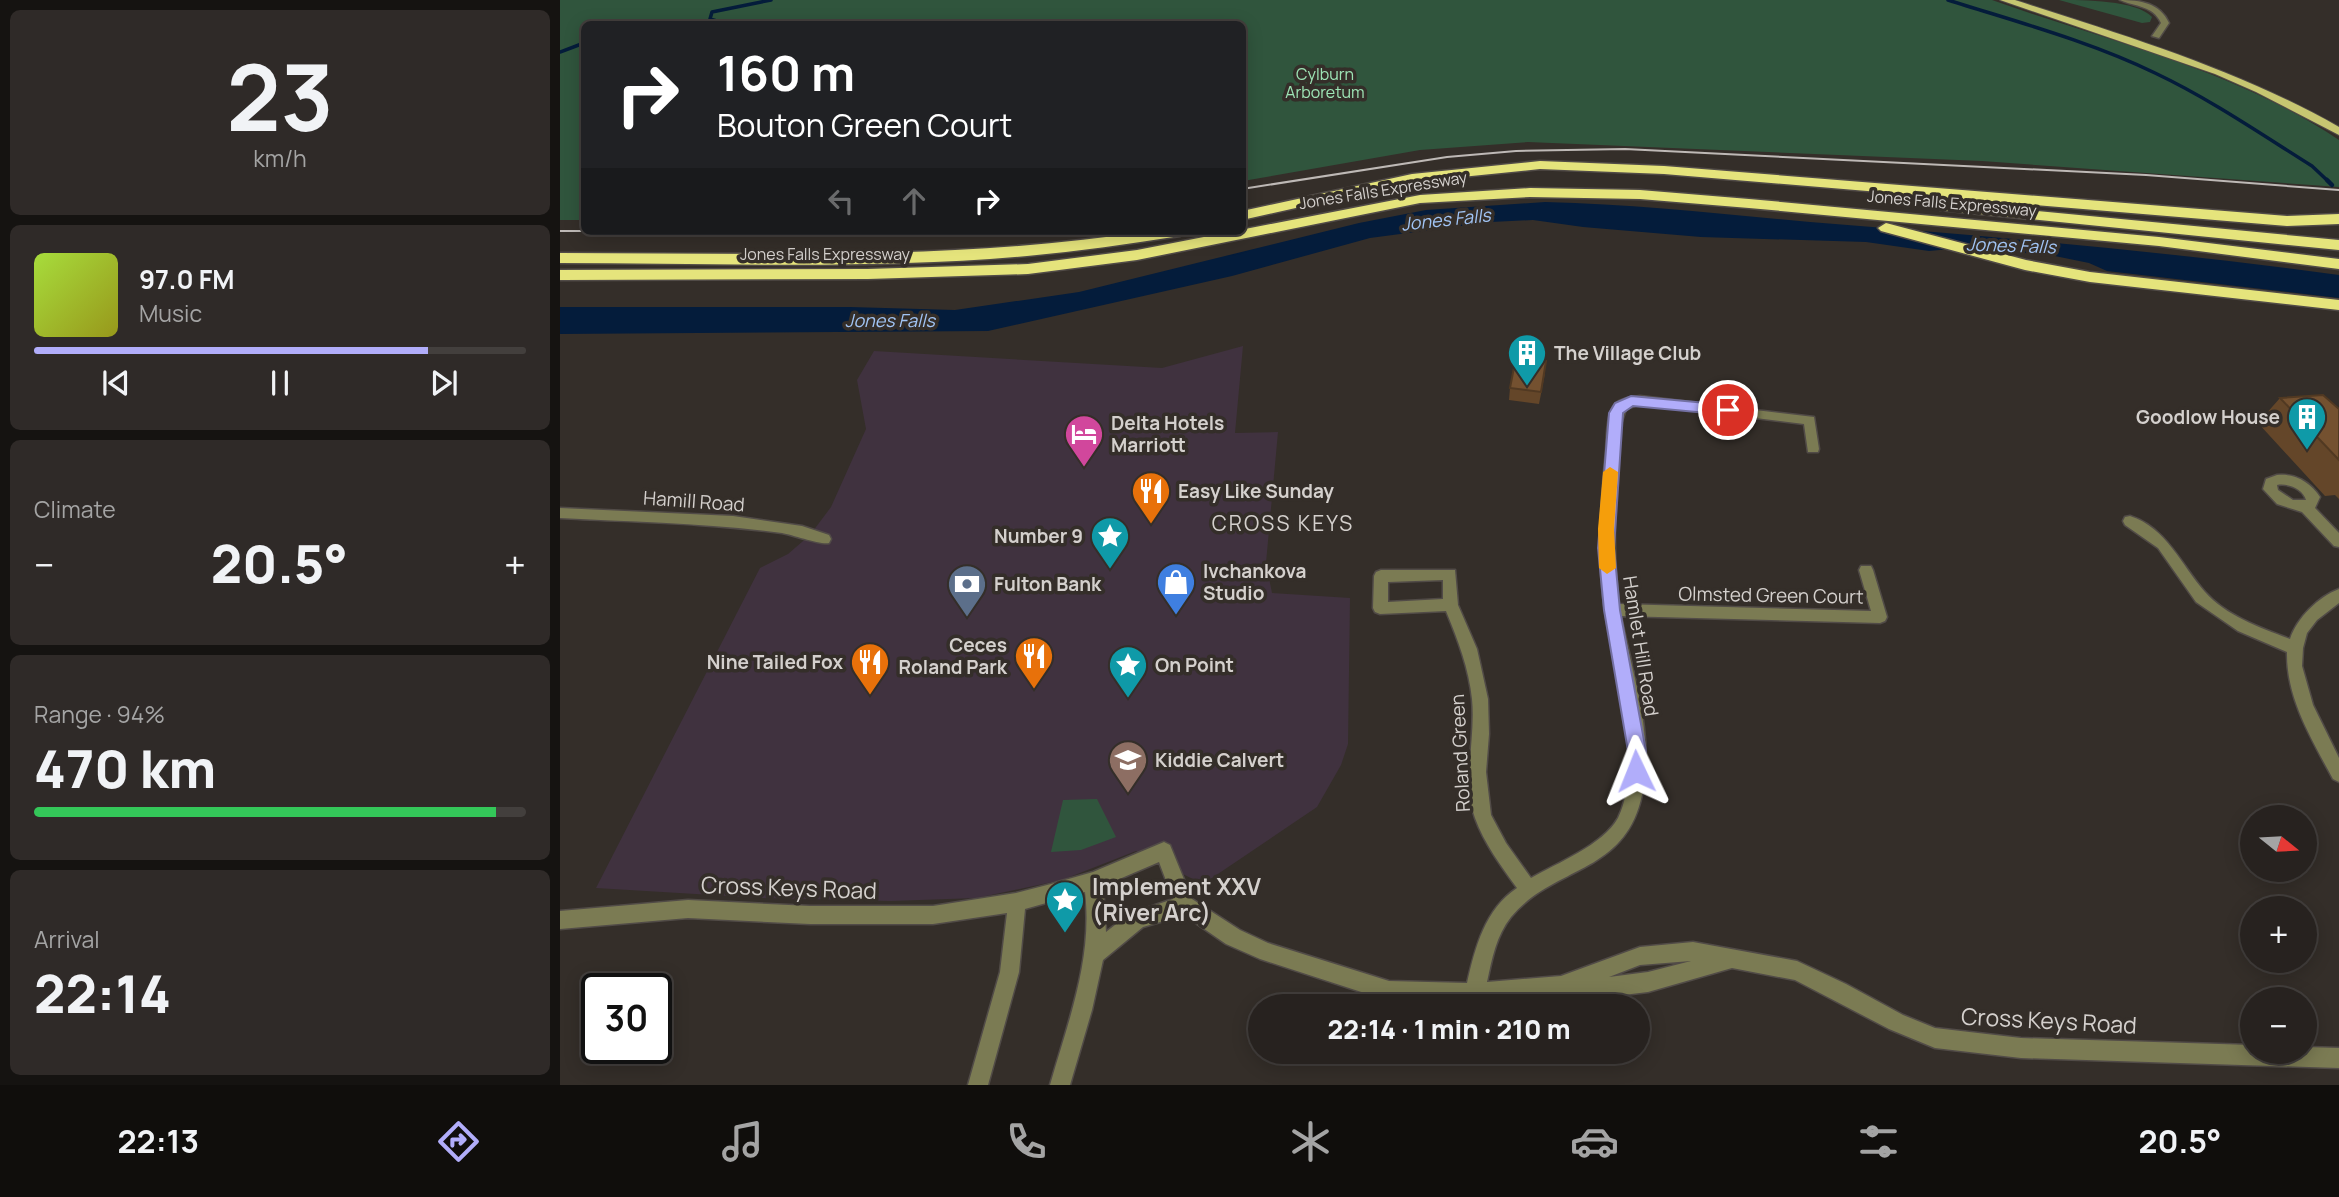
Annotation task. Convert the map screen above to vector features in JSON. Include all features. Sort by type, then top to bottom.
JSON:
[{"type":"highway","points":[[1246,216],[1362,187],[1412,178],[1500,167],[1551,165],[1664,170],[2287,221],[2339,219]]},
{"type":"highway","name":"Jones Falls Expressway","points":[[1246,216],[1414,186],[1501,178],[1587,177],[2085,219],[2339,247]]},
{"type":"highway","name":"Jones Falls Expressway","points":[[1246,233],[1374,207],[1460,195],[1545,191],[1666,196],[2145,240],[2339,264]]},
{"type":"highway","points":[[1666,196],[1867,224],[1920,235],[2025,265],[2112,280],[2339,305]]},
{"type":"highway","name":"Jones Falls Expressway","points":[[560,258],[983,255],[1085,247],[1156,235]]},
{"type":"highway","name":"Jones Falls Expressway","points":[[560,275],[882,274],[1028,269],[1137,255],[1236,235]]},
{"type":"main road","points":[[2005,0],[2206,66],[2273,96],[2339,132]]},
{"type":"main road","points":[[2039,0],[2156,36],[2253,76],[2339,119]]},
{"type":"street","points":[[2124,0],[2149,7],[2161,14],[2165,23],[2156,36]]},
{"type":"street","name":"Hamlet Hill Road","points":[[1475,992],[1485,947],[1505,910],[1529,890],[1594,851],[1618,833],[1634,791],[1637,751],[1612,610],[1606,529],[1615,424],[1620,407],[1640,400],[1810,420],[1813,449]]},
{"type":"street","points":[[2306,507],[2339,542]]},
{"type":"street","name":"Hamill Road","points":[[560,513],[733,521],[802,531],[824,539]]},
{"type":"street","points":[[2130,521],[2163,544],[2201,598],[2243,626],[2295,648]]},
{"type":"street","name":"Olmsted Green Court","points":[[1612,610],[1880,617],[1866,570]]},
{"type":"street","name":"Roland Green","points":[[1451,605],[1380,608],[1381,576],[1450,573],[1451,605],[1469,649],[1480,699],[1478,772],[1483,816],[1500,849],[1529,890]]},
{"type":"street","points":[[2339,595],[2311,617],[2299,634],[2295,648],[2295,667],[2302,700],[2339,775]]},
{"type":"street","name":"Cross Keys Road","points":[[560,919],[688,909],[810,915],[933,915],[1016,902],[1093,881],[1164,851],[1186,905],[1244,942],[1389,992],[1607,987],[1648,982],[1731,959],[1797,971],[1896,1022],[1935,1038],[2021,1048],[2339,1058]]},
{"type":"street","points":[[1060,1085],[1095,954],[1098,906],[1093,881]]},
{"type":"street","points":[[978,1085],[1010,975],[1016,941],[1016,902]]},
{"type":"street","points":[[1095,954],[1135,920],[1159,910],[1186,905]]},
{"type":"shaded area","points":[[1243,346],[1235,433],[1278,432],[1266,563],[1272,593],[1350,598],[1348,744],[1341,765],[1317,807],[1203,884],[1136,851],[1062,880],[977,898],[891,901],[762,898],[596,888],[760,568],[788,554],[810,535],[831,507],[866,429],[857,380],[874,351],[1162,368]]},
{"type":"green space","name":"Cylburn Arboretum","points":[[560,0],[1992,0],[2214,76],[2299,115],[2339,140],[2339,187],[1982,161],[1528,142],[1420,150],[1246,180],[1246,21],[581,21],[581,220],[560,220]]},
{"type":"green space","points":[[2059,0],[2122,4],[2144,11],[2152,17],[2150,22],[2142,23]]},
{"type":"green space","points":[[1097,799],[1116,837],[1081,850],[1051,852],[1063,800]]},
{"type":"water","name":"Jones Falls","points":[[1545,202],[1645,207],[2009,239],[2273,266],[2339,275],[2339,298],[2107,271],[2089,263],[2045,254],[1950,249],[1929,251],[1866,242],[1701,237],[1533,220],[1491,222],[1370,238],[1232,276],[988,331],[560,334],[560,307],[850,307],[955,310],[1079,292],[1359,223],[1426,210]]},
{"type":"building","points":[[1516,357],[1546,361],[1541,392],[1510,388]]},
{"type":"building","points":[[2323,395],[2339,409],[2339,460],[2280,398]]},
{"type":"waterway","points":[[717,21],[710,19],[712,12],[771,0]]},
{"type":"waterway","points":[[1948,0],[2079,42],[2155,73],[2254,129],[2312,166],[2329,182]]},
{"type":"waterway","points":[[560,52],[581,44]]},
{"type":"waterway","points":[[2329,182],[2332,185]]},
{"type":"tram line","points":[[1246,188],[1447,157],[1516,151],[1625,149],[2146,175],[2339,190]]},
{"type":"tram line","points":[[560,231],[581,231]]},
{"type":"slow traffic","points":[[1607,568],[1606,529],[1610,472]]},
{"type":"place","name":"The Village Club","points":[[1527,387]]},
{"type":"place","name":"Goodlow House","points":[[2307,451]]},
{"type":"place","name":"Delta Hotels Marriott","points":[[1084,468]]},
{"type":"place","name":"Easy Like Sunday","points":[[1151,525]]},
{"type":"place","name":"Number 9","points":[[1110,570]]},
{"type":"place","name":"Ivchankova Studio","points":[[1176,616]]},
{"type":"place","name":"Fulton Bank","points":[[967,618]]},
{"type":"place","name":"Ceces Roland Park","points":[[1034,690]]},
{"type":"place","name":"Nine Tailed Fox","points":[[870,696]]},
{"type":"place","name":"On Point","points":[[1128,699]]},
{"type":"place","name":"Kiddie Calvert","points":[[1128,794]]},
{"type":"place","name":"Implement XXV (River Arc)","points":[[1065,934]]},
{"type":"district","name":"CROSS KEYS","points":[[1283,524]]},
{"type":"route","points":[[1636,771],[1637,751],[1612,610],[1606,548],[1616,413],[1620,407],[1631,401],[1640,400],[1728,410]]}]
